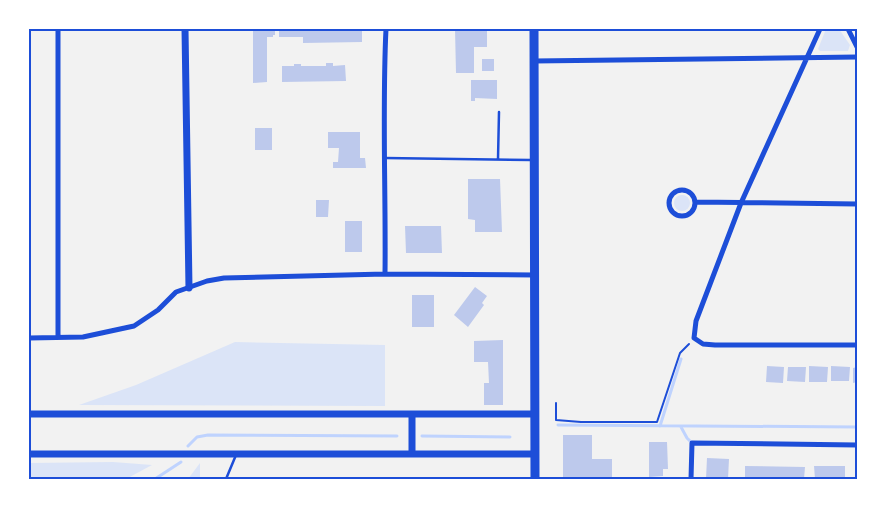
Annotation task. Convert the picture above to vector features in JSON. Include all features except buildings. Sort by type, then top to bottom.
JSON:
[{"type":"main road","points":[[534,29],[535,479]]},
{"type":"street","points":[[58,29],[58,337]]},
{"type":"street","points":[[185,29],[189,288]]},
{"type":"street","points":[[385,274],[383,81],[386,29]]},
{"type":"street","points":[[820,29],[741,202],[696,321],[694,338],[703,344],[715,345],[857,345]]},
{"type":"street","points":[[848,29],[857,47]]},
{"type":"street","points":[[534,61],[857,57]]},
{"type":"street","points":[[679,190],[689,192],[695,202],[692,211],[686,216],[682,216],[673,213],[668,202],[673,193],[679,190]]},
{"type":"street","points":[[695,202],[857,204]]},
{"type":"street","points":[[29,338],[83,337],[134,326],[158,310],[176,292],[207,281],[224,278],[385,274],[535,275]]},
{"type":"street","points":[[29,414],[535,414]]},
{"type":"street","points":[[412,414],[412,454]]},
{"type":"street","points":[[691,479],[692,443],[857,445]]},
{"type":"street","points":[[29,454],[535,454]]},
{"type":"lane","points":[[498,159],[499,112]]},
{"type":"lane","points":[[385,158],[534,160]]},
{"type":"lane","points":[[226,479],[236,454]]},
{"type":"path","points":[[556,403],[556,420],[581,422],[657,422],[680,353],[694,338]]},
{"type":"shaded area","points":[[826,29],[839,29],[850,45],[848,51],[820,51],[818,49]]},
{"type":"shaded area","points":[[682,195],[690,203],[682,211],[674,203]]},
{"type":"shaded area","points":[[235,342],[385,345],[385,406],[79,405],[136,385]]},
{"type":"shaded area","points":[[113,462],[152,465],[126,479],[29,479],[29,463]]},
{"type":"shaded area","points":[[200,463],[200,479],[188,479]]},
{"type":"waterway","points":[[660,426],[681,359]]},
{"type":"waterway","points":[[558,425],[857,427]]},
{"type":"waterway","points":[[681,427],[692,443]]},
{"type":"waterway","points":[[188,446],[197,437],[208,435],[397,436]]},
{"type":"waterway","points":[[422,436],[510,437]]},
{"type":"waterway","points":[[155,479],[181,462]]}]
